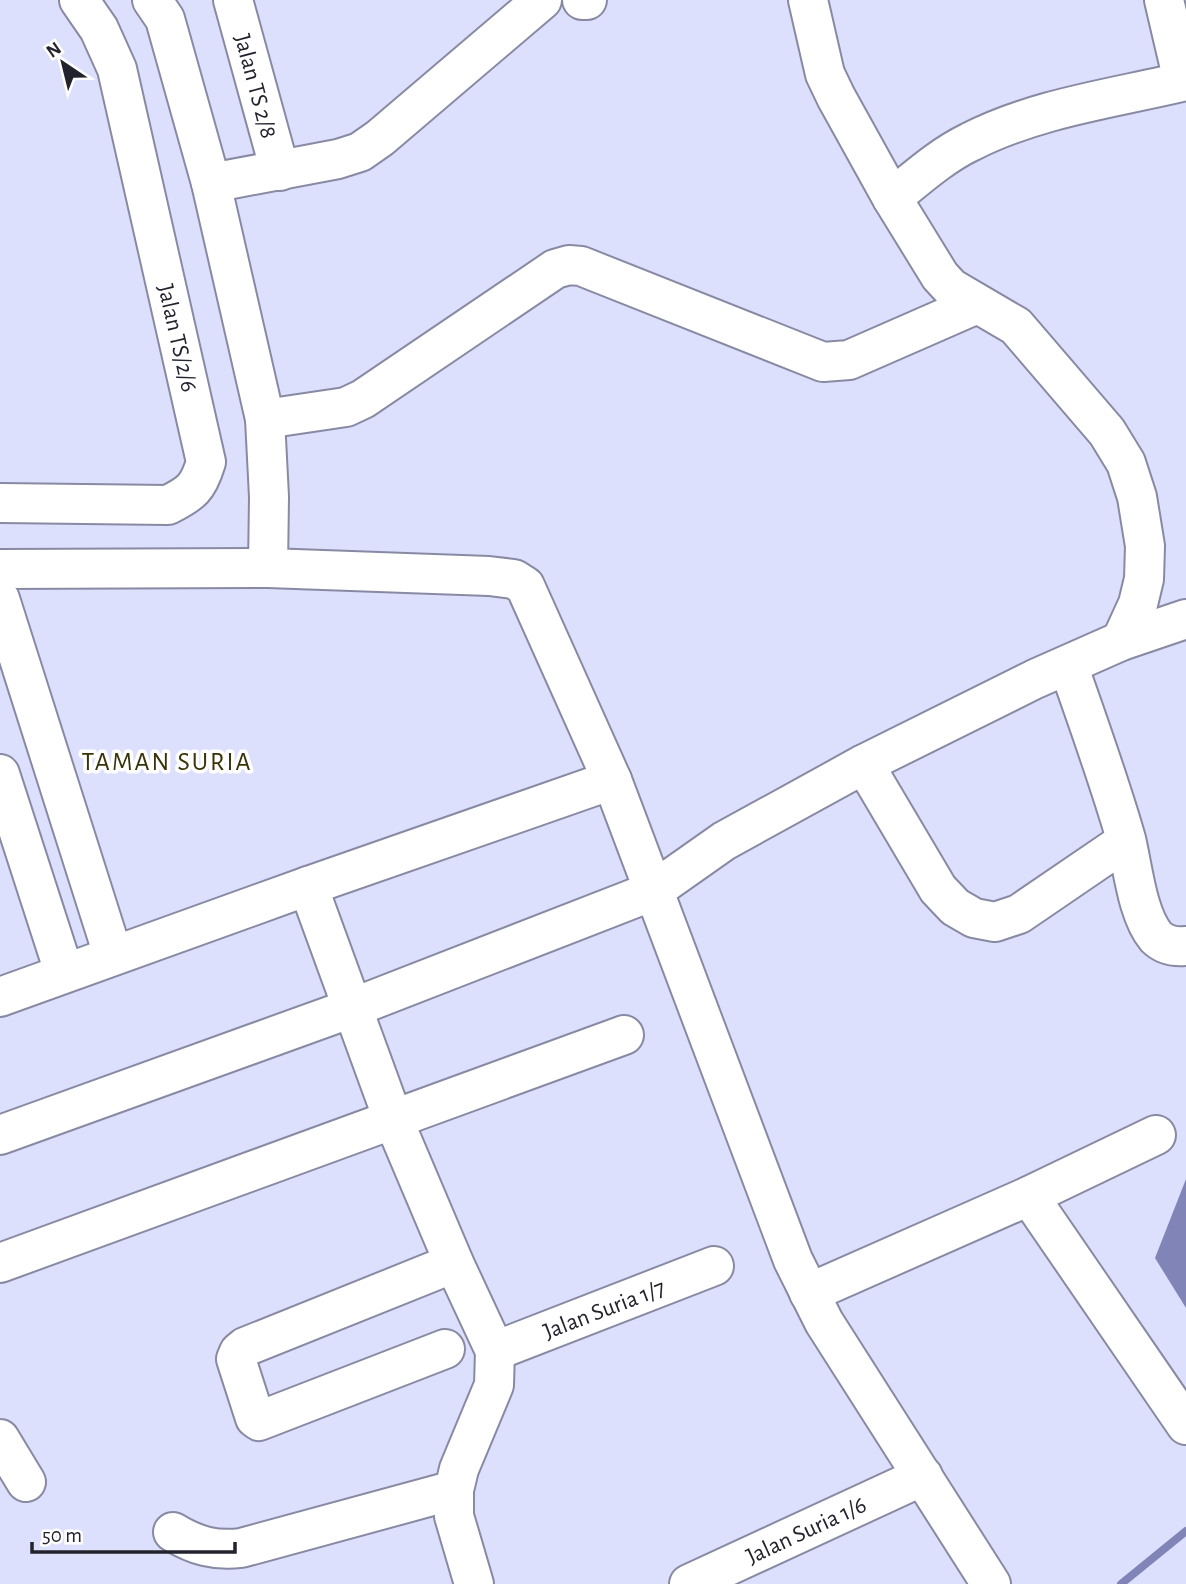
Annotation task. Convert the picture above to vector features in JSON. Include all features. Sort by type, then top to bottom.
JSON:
[{"type":"street","name":"Jalan TS/2/6","points":[[0,503],[168,505],[188,495],[200,483],[206,463],[117,69],[99,29],[79,0]]},
{"type":"street","points":[[152,0],[165,19],[211,183],[265,419],[269,498],[268,568]]},
{"type":"street","name":"Jalan TS 2/8","points":[[233,0],[280,171]]},
{"type":"street","points":[[211,183],[338,159],[360,152],[390,130],[542,0]]},
{"type":"street","points":[[808,0],[825,74],[892,198],[940,276],[951,288],[1016,326],[1107,432],[1126,463],[1137,497],[1145,546],[1144,579],[1138,604],[1121,641]]},
{"type":"street","points":[[892,198],[945,156],[970,141],[1001,128],[1065,109],[1185,81],[1164,0]]},
{"type":"street","points":[[265,419],[346,407],[363,399],[555,269],[569,265],[606,276],[823,362],[849,360],[976,304]]},
{"type":"street","points":[[0,569],[268,568],[489,576],[514,579],[525,586],[612,780],[808,1293],[991,1584]]},
{"type":"street","points":[[0,599],[113,955]]},
{"type":"street","points":[[0,1135],[352,1008],[653,891],[724,841],[864,764],[1035,678],[1121,641],[1186,619]]},
{"type":"street","points":[[1068,664],[1107,777],[1143,910],[1156,936],[1168,945],[1186,946]]},
{"type":"street","points":[[864,764],[938,889],[955,907],[974,918],[995,922],[1019,914],[1126,841]]},
{"type":"street","points":[[0,774],[64,972]]},
{"type":"street","points":[[0,997],[64,972],[612,780]]},
{"type":"street","points":[[308,886],[393,1119],[454,1263],[495,1351],[494,1385],[453,1490],[454,1516],[474,1584]]},
{"type":"street","points":[[0,1263],[624,1035]]},
{"type":"street","points":[[808,1293],[1030,1196],[1156,1135]]},
{"type":"street","points":[[1030,1196],[1186,1425]]},
{"type":"street","points":[[445,1349],[259,1421],[255,1418],[236,1359],[245,1347],[454,1263]]},
{"type":"street","name":"Jalan Suria 1/7","points":[[495,1351],[714,1266]]},
{"type":"street","points":[[0,1439],[26,1482]]},
{"type":"street","name":"Jalan Suria 1/6","points":[[708,1580],[923,1476]]},
{"type":"street","points":[[173,1532],[198,1546],[223,1550],[241,1548],[453,1490]]},
{"type":"water","points":[[1186,1179],[1186,1308],[1155,1258]]},
{"type":"waterway","points":[[1121,1584],[1186,1531]]},
{"type":"district","name":"TAMAN SURIA","points":[[167,761]]}]
